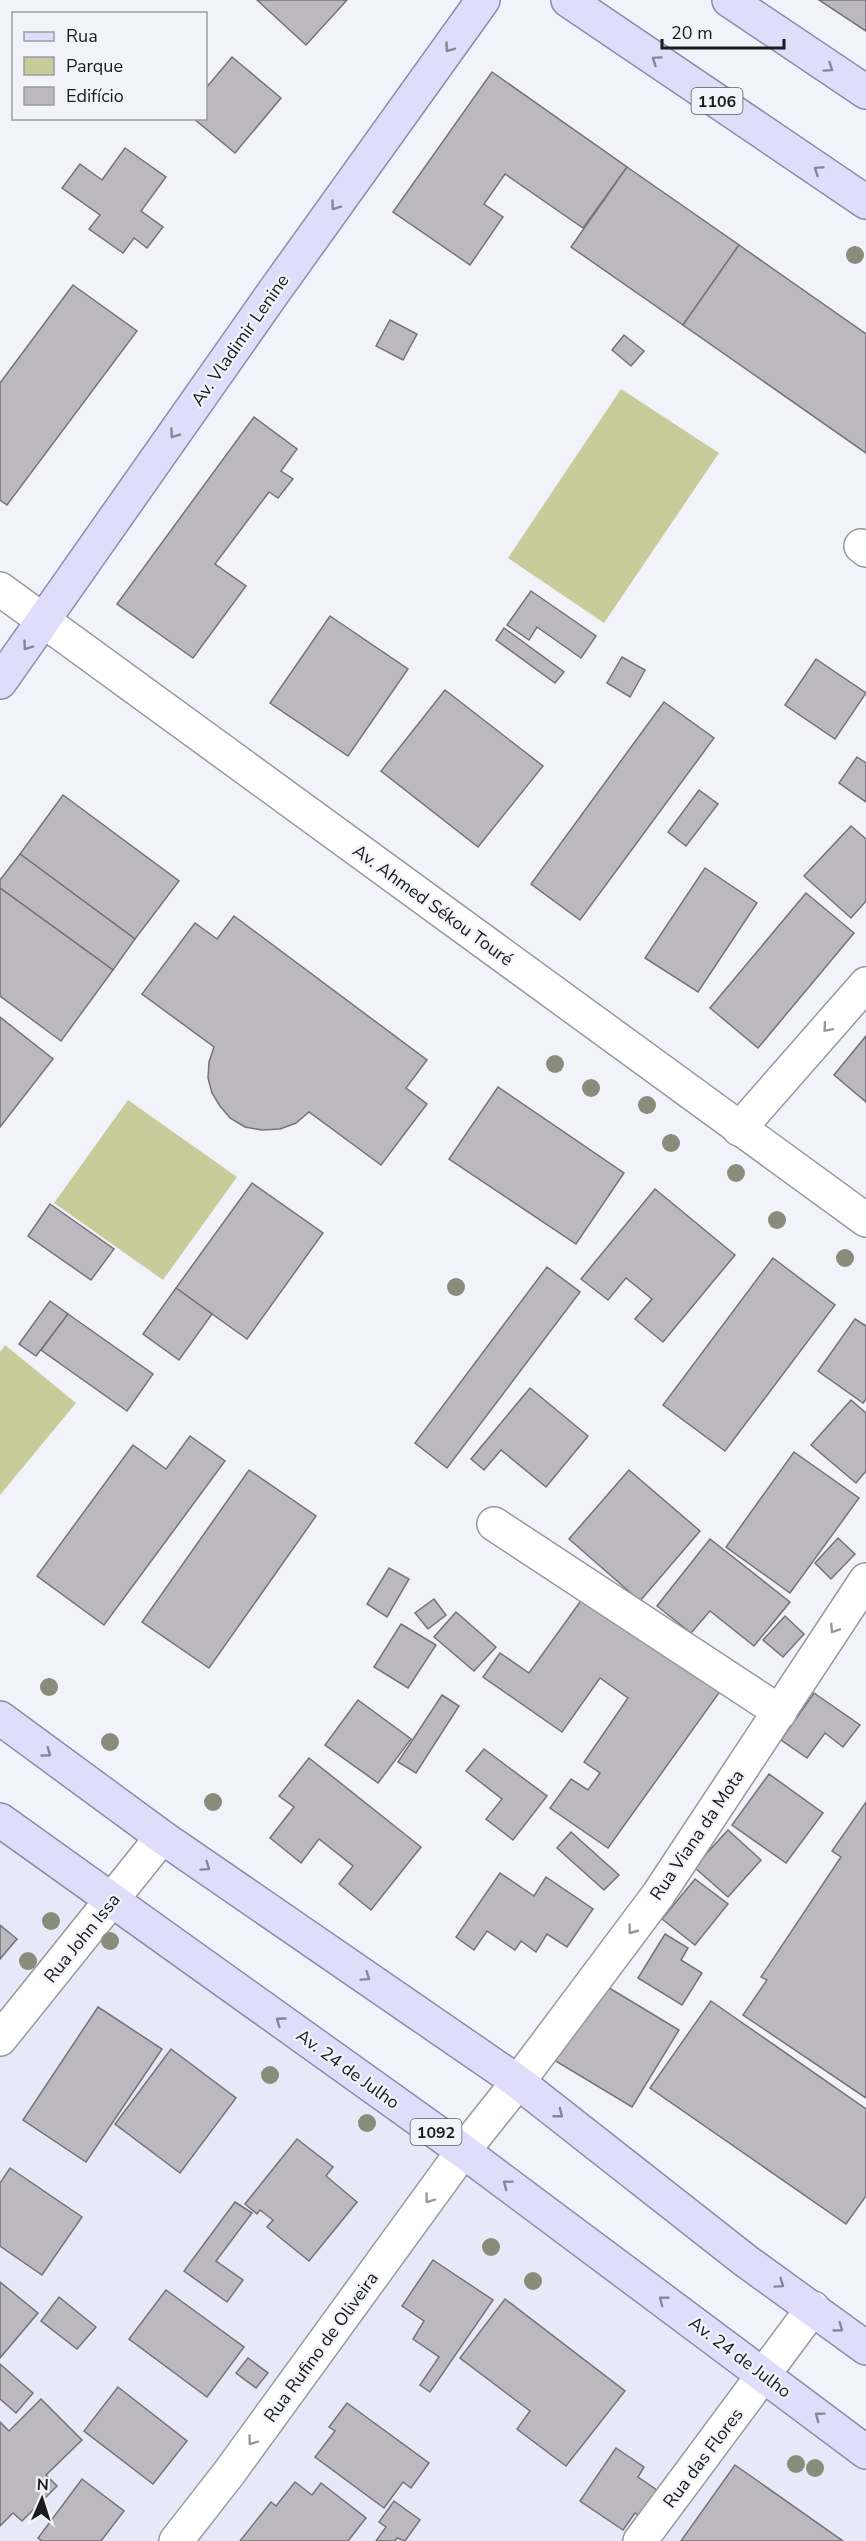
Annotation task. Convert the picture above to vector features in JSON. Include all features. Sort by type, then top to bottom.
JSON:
[{"type":"main road","name":"Av. Vladimir Lenine","points":[[0,682],[273,293],[483,0]]},
{"type":"main road","name":"1106","points":[[568,0],[866,202]]},
{"type":"main road","points":[[729,0],[866,92]]},
{"type":"main road","points":[[0,1719],[162,1836],[518,2082],[747,2261],[866,2348]]},
{"type":"main road","name":"Av. 24 de Julho","points":[[0,1820],[463,2151],[866,2452]]},
{"type":"street","name":"Av. Ahmed Sékou Touré","points":[[0,589],[866,1220]]},
{"type":"street","points":[[739,1129],[866,984]]},
{"type":"street","points":[[494,1524],[780,1712]]},
{"type":"street","name":"Rua Viana da Mota","points":[[463,2151],[518,2082],[658,1895],[866,1580]]},
{"type":"street","name":"Rua John Issa","points":[[0,2039],[162,1836]]},
{"type":"street","name":"Rua Rufino de Oliveira","points":[[176,2541],[229,2473],[463,2151]]},
{"type":"street","name":"Rua das Flores","points":[[640,2541],[813,2308]]},
{"type":"shaded area","points":[[0,1810],[866,2431],[866,2541],[0,2541]]},
{"type":"green space","points":[[621,389],[719,453],[604,623],[508,558]]},
{"type":"green space","points":[[128,1100],[237,1177],[163,1280],[54,1203]]},
{"type":"green space","points":[[5,1345],[76,1403],[0,1495],[0,1352]]},
{"type":"building","points":[[257,0],[347,0],[306,45]]},
{"type":"building","points":[[819,0],[866,0],[866,31]]},
{"type":"building","points":[[232,57],[281,98],[235,153],[195,120],[207,120],[207,87]]},
{"type":"building","points":[[492,72],[627,167],[583,228],[505,174],[484,204],[503,217],[470,265],[393,212]]},
{"type":"building","points":[[125,148],[166,177],[141,211],[163,227],[147,248],[134,238],[123,253],[89,229],[100,215],[62,188],[80,164],[102,180]]},
{"type":"building","points":[[627,167],[739,245],[683,325],[571,247]]},
{"type":"building","points":[[739,245],[866,334],[866,453],[683,325]]},
{"type":"building","points":[[73,285],[137,331],[7,505],[0,500],[0,383]]},
{"type":"building","points":[[390,320],[417,334],[403,360],[376,346]]},
{"type":"building","points":[[624,335],[644,351],[631,366],[612,350]]},
{"type":"building","points":[[254,417],[297,449],[281,471],[293,479],[278,498],[269,492],[215,564],[246,586],[193,658],[117,604]]},
{"type":"building","points":[[531,591],[596,636],[581,658],[537,627],[529,640],[507,625]]},
{"type":"building","points":[[330,616],[408,669],[348,756],[270,703]]},
{"type":"building","points":[[504,628],[564,672],[555,683],[496,640]]},
{"type":"building","points":[[622,657],[645,670],[630,697],[607,683]]},
{"type":"building","points":[[816,659],[866,693],[835,739],[785,705]]},
{"type":"building","points":[[445,690],[543,766],[478,847],[381,771]]},
{"type":"building","points":[[664,702],[714,738],[580,920],[531,884]]},
{"type":"building","points":[[857,757],[866,763],[866,802],[839,783]]},
{"type":"building","points":[[699,790],[718,804],[686,846],[668,832]]},
{"type":"building","points":[[63,795],[179,881],[135,939],[20,854]]},
{"type":"building","points":[[851,826],[866,839],[866,901],[851,918],[804,876]]},
{"type":"building","points":[[20,854],[135,939],[113,970],[0,888],[0,880]]},
{"type":"building","points":[[705,868],[757,903],[698,992],[645,958]]},
{"type":"building","points":[[0,888],[113,970],[61,1041],[0,996]]},
{"type":"building","points":[[806,893],[854,933],[758,1048],[710,1008]]},
{"type":"building","points":[[234,916],[427,1060],[406,1088],[427,1104],[381,1165],[309,1112],[296,1123],[280,1129],[262,1130],[245,1127],[230,1118],[212,1093],[208,1078],[209,1062],[214,1047],[142,994],[195,923],[217,939]]},
{"type":"building","points":[[0,1017],[53,1059],[0,1127]]},
{"type":"building","points":[[866,1036],[866,1102],[834,1075]]},
{"type":"building","points":[[498,1087],[624,1173],[576,1244],[449,1159]]},
{"type":"building","points":[[252,1183],[323,1233],[247,1339],[176,1288]]},
{"type":"building","points":[[655,1189],[735,1255],[663,1342],[635,1319],[652,1299],[626,1278],[608,1300],[581,1279]]},
{"type":"building","points":[[50,1204],[114,1249],[91,1280],[28,1236]]},
{"type":"building","points":[[773,1258],[835,1305],[725,1451],[663,1405]]},
{"type":"building","points":[[547,1267],[580,1292],[447,1468],[415,1443]]},
{"type":"building","points":[[176,1288],[212,1314],[179,1360],[143,1334]]},
{"type":"building","points":[[50,1301],[68,1314],[36,1356],[19,1344]]},
{"type":"building","points":[[68,1314],[153,1374],[127,1411],[41,1350]]},
{"type":"building","points":[[855,1319],[866,1326],[866,1399],[863,1403],[818,1371]]},
{"type":"building","points":[[530,1388],[588,1436],[546,1487],[501,1450],[484,1470],[471,1459]]},
{"type":"building","points":[[851,1400],[866,1413],[866,1471],[856,1483],[811,1445]]},
{"type":"building","points":[[190,1436],[225,1461],[104,1625],[37,1576],[133,1445],[166,1469]]},
{"type":"building","points":[[794,1452],[859,1498],[790,1593],[726,1547]]},
{"type":"building","points":[[249,1470],[316,1516],[209,1668],[142,1622]]},
{"type":"building","points":[[629,1470],[700,1531],[640,1601],[569,1539]]},
{"type":"building","points":[[838,1538],[855,1554],[831,1579],[815,1563]]},
{"type":"building","points":[[710,1539],[790,1602],[754,1646],[710,1611],[691,1633],[657,1606]]},
{"type":"building","points":[[389,1568],[409,1579],[387,1617],[367,1604]]},
{"type":"building","points":[[585,1595],[721,1690],[608,1848],[550,1808],[571,1779],[588,1790],[600,1773],[584,1762],[628,1698],[600,1678],[562,1732],[483,1677],[500,1653],[529,1673]]},
{"type":"building","points":[[434,1599],[446,1615],[428,1629],[415,1613]]},
{"type":"building","points":[[456,1612],[496,1647],[474,1671],[434,1637]]},
{"type":"building","points":[[785,1616],[804,1634],[783,1657],[763,1640]]},
{"type":"building","points":[[401,1624],[436,1645],[408,1688],[374,1667]]},
{"type":"building","points":[[814,1693],[860,1725],[843,1747],[825,1733],[807,1758],[781,1740]]},
{"type":"building","points":[[442,1695],[459,1706],[416,1773],[398,1762]]},
{"type":"building","points":[[358,1700],[411,1739],[378,1783],[325,1745]]},
{"type":"building","points":[[484,1749],[547,1796],[513,1840],[486,1819],[502,1799],[466,1771]]},
{"type":"building","points":[[309,1758],[421,1847],[371,1910],[339,1884],[353,1866],[319,1839],[301,1863],[270,1838],[294,1807],[279,1796]]},
{"type":"building","points":[[769,1774],[823,1813],[786,1863],[732,1825]]},
{"type":"building","points":[[866,1802],[866,2098],[743,2015],[767,1980],[761,1977],[841,1857],[832,1851]]},
{"type":"building","points":[[728,1830],[761,1860],[728,1897],[694,1867]]},
{"type":"building","points":[[571,1832],[619,1875],[604,1890],[557,1848]]},
{"type":"building","points":[[500,1873],[534,1896],[546,1877],[593,1909],[567,1947],[547,1934],[536,1952],[521,1941],[515,1950],[487,1931],[474,1950],[456,1937]]},
{"type":"building","points":[[695,1879],[728,1904],[695,1945],[662,1919]]},
{"type":"building","points":[[0,1925],[17,1939],[0,1959]]},
{"type":"building","points":[[665,1934],[688,1948],[681,1960],[702,1973],[682,2005],[638,1978]]},
{"type":"building","points":[[601,1983],[679,2030],[632,2107],[554,2060]]},
{"type":"building","points":[[711,2001],[866,2109],[866,2196],[846,2224],[650,2088]]},
{"type":"building","points":[[98,2007],[162,2049],[86,2162],[23,2120]]},
{"type":"building","points":[[171,2049],[236,2098],[180,2173],[115,2124]]},
{"type":"building","points":[[297,2139],[333,2167],[326,2176],[357,2202],[309,2261],[267,2227],[273,2220],[260,2210],[257,2214],[245,2204]]},
{"type":"building","points":[[10,2168],[82,2217],[42,2275],[0,2246],[0,2183]]},
{"type":"building","points":[[235,2202],[252,2213],[216,2261],[243,2280],[227,2302],[184,2271]]},
{"type":"building","points":[[433,2260],[493,2300],[430,2392],[420,2385],[439,2357],[413,2339],[424,2321],[402,2306]]},
{"type":"building","points":[[0,2282],[38,2313],[0,2358]]},
{"type":"building","points":[[166,2290],[244,2347],[207,2397],[129,2339]]},
{"type":"building","points":[[59,2297],[96,2327],[77,2349],[41,2321]]},
{"type":"building","points":[[505,2299],[625,2391],[566,2466],[517,2429],[530,2411],[460,2358]]},
{"type":"building","points":[[248,2358],[268,2373],[256,2388],[236,2373]]},
{"type":"building","points":[[0,2364],[33,2393],[16,2413],[0,2399]]},
{"type":"building","points":[[118,2387],[187,2441],[153,2484],[84,2431]]},
{"type":"building","points":[[41,2399],[82,2440],[46,2475],[57,2486],[22,2521],[13,2513],[0,2526],[0,2422],[9,2431]]},
{"type":"building","points":[[347,2403],[429,2463],[411,2488],[403,2482],[384,2508],[315,2457],[335,2431],[329,2427]]},
{"type":"building","points":[[616,2448],[644,2467],[638,2477],[667,2497],[649,2523],[635,2513],[623,2530],[580,2501]]},
{"type":"building","points":[[735,2465],[843,2541],[681,2541]]},
{"type":"building","points":[[82,2479],[124,2511],[101,2541],[42,2541],[38,2538]]},
{"type":"building","points":[[295,2482],[312,2495],[321,2483],[366,2518],[348,2541],[240,2541],[271,2502],[276,2506]]},
{"type":"building","points":[[394,2501],[420,2520],[405,2541],[397,2538],[395,2541],[376,2541],[386,2527],[379,2522]]}]
